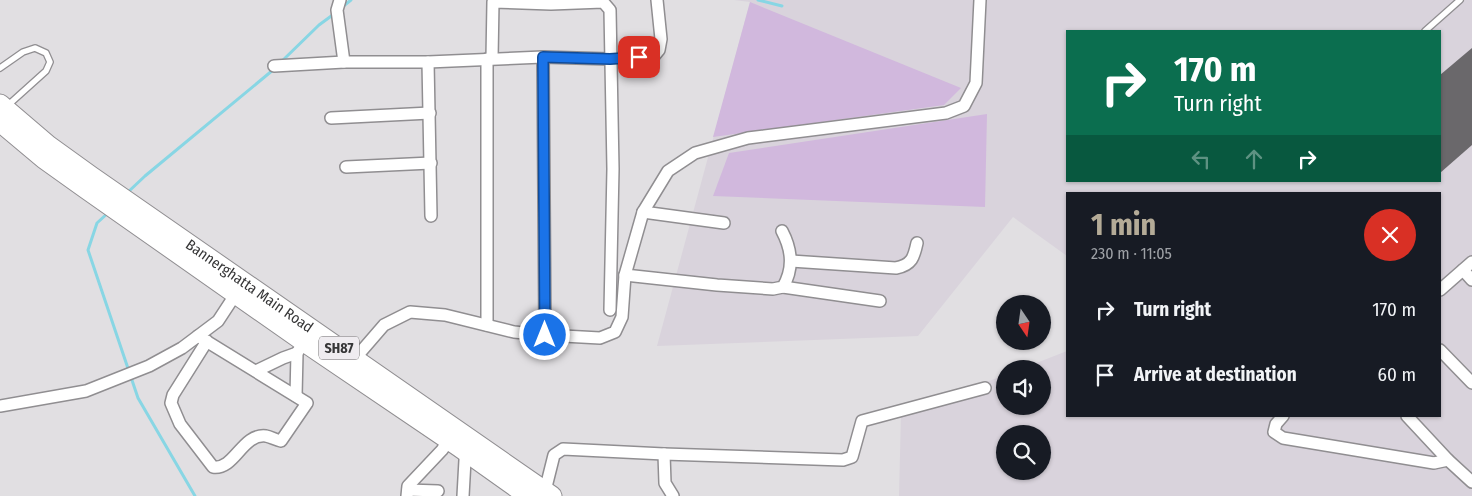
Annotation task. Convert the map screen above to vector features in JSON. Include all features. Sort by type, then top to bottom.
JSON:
[{"type":"main road","points":[[2,111],[48,145],[117,203],[240,288],[301,348],[351,364],[449,440],[471,447],[510,490],[542,494]]},
{"type":"main road","name":"Bannerghatta Main Road","points":[[240,288],[542,494]]},
{"type":"street","points":[[340,0],[337,10],[344,62]]},
{"type":"street","points":[[274,66],[344,62],[428,62],[489,58],[610,59],[654,56],[659,50],[661,39],[658,0]]},
{"type":"street","points":[[351,364],[384,325],[410,312],[445,315],[514,332],[600,338],[615,332],[622,317],[625,274],[643,212],[668,171],[695,153],[748,138],[946,112],[964,106],[976,83],[980,0]]},
{"type":"street","points":[[487,325],[489,58],[493,1],[603,2],[610,10],[613,169],[610,310]]},
{"type":"street","points":[[543,57],[545,335]]},
{"type":"street","points":[[428,62],[431,216]]},
{"type":"street","points":[[331,118],[430,113]]},
{"type":"street","points":[[346,167],[431,163]]},
{"type":"street","points":[[643,212],[724,223]]},
{"type":"street","points":[[782,232],[790,245],[791,261],[788,279],[783,288]]},
{"type":"street","points":[[791,261],[903,267],[910,264],[914,259],[917,243]]},
{"type":"street","points":[[1441,289],[1472,262]]},
{"type":"street","points":[[1463,270],[1472,280]]},
{"type":"street","points":[[625,274],[717,285],[783,288],[880,301]]},
{"type":"street","points":[[203,338],[307,403],[281,441],[264,436],[255,439],[244,445],[225,466],[218,468],[213,467],[180,424],[171,403],[173,395],[203,338],[218,321],[240,288]]},
{"type":"street","points":[[0,406],[86,391],[149,366],[203,338]]},
{"type":"street","points":[[256,372],[301,348]]},
{"type":"street","points":[[296,396],[301,348]]},
{"type":"street","points":[[1441,351],[1472,383]]},
{"type":"street","points":[[542,494],[554,455],[563,449],[843,460],[852,457],[862,421],[985,388]]},
{"type":"street","points":[[1282,417],[1276,424],[1274,432],[1283,438],[1434,463],[1448,460]]},
{"type":"street","points":[[1408,417],[1448,460],[1472,482]]},
{"type":"street","points":[[438,491],[407,493],[408,486],[449,440]]},
{"type":"street","points":[[463,496],[464,470],[471,447]]},
{"type":"street","points":[[664,454],[665,483],[673,496]]},
{"type":"lane","points":[[1426,30],[1460,0]]},
{"type":"lane","points":[[0,68],[23,52],[35,48],[46,53],[50,62],[46,70],[2,111]]},
{"type":"shaded area","points":[[734,0],[1472,0],[1472,496],[899,496],[901,414],[996,378],[996,415],[1051,415],[1051,360],[1044,360],[1066,351],[1066,417],[1441,417],[1441,192],[1066,192],[1066,255],[1013,217],[918,336],[657,346],[750,2]]},
{"type":"shaded area","points":[[750,2],[961,88],[944,105],[713,137]]},
{"type":"shaded area","points":[[987,114],[985,207],[713,196],[729,153]]},
{"type":"building","points":[[1472,48],[1472,145],[1441,172],[1441,74]]},
{"type":"waterway","points":[[341,8],[351,0]]},
{"type":"waterway","points":[[758,0],[782,6]]},
{"type":"waterway","points":[[281,62],[319,25],[334,14]]},
{"type":"waterway","points":[[127,193],[273,70]]},
{"type":"waterway","points":[[109,212],[97,223],[88,250],[138,398],[195,496]]},
{"type":"route","points":[[545,335],[543,57],[610,59],[639,57]]}]
